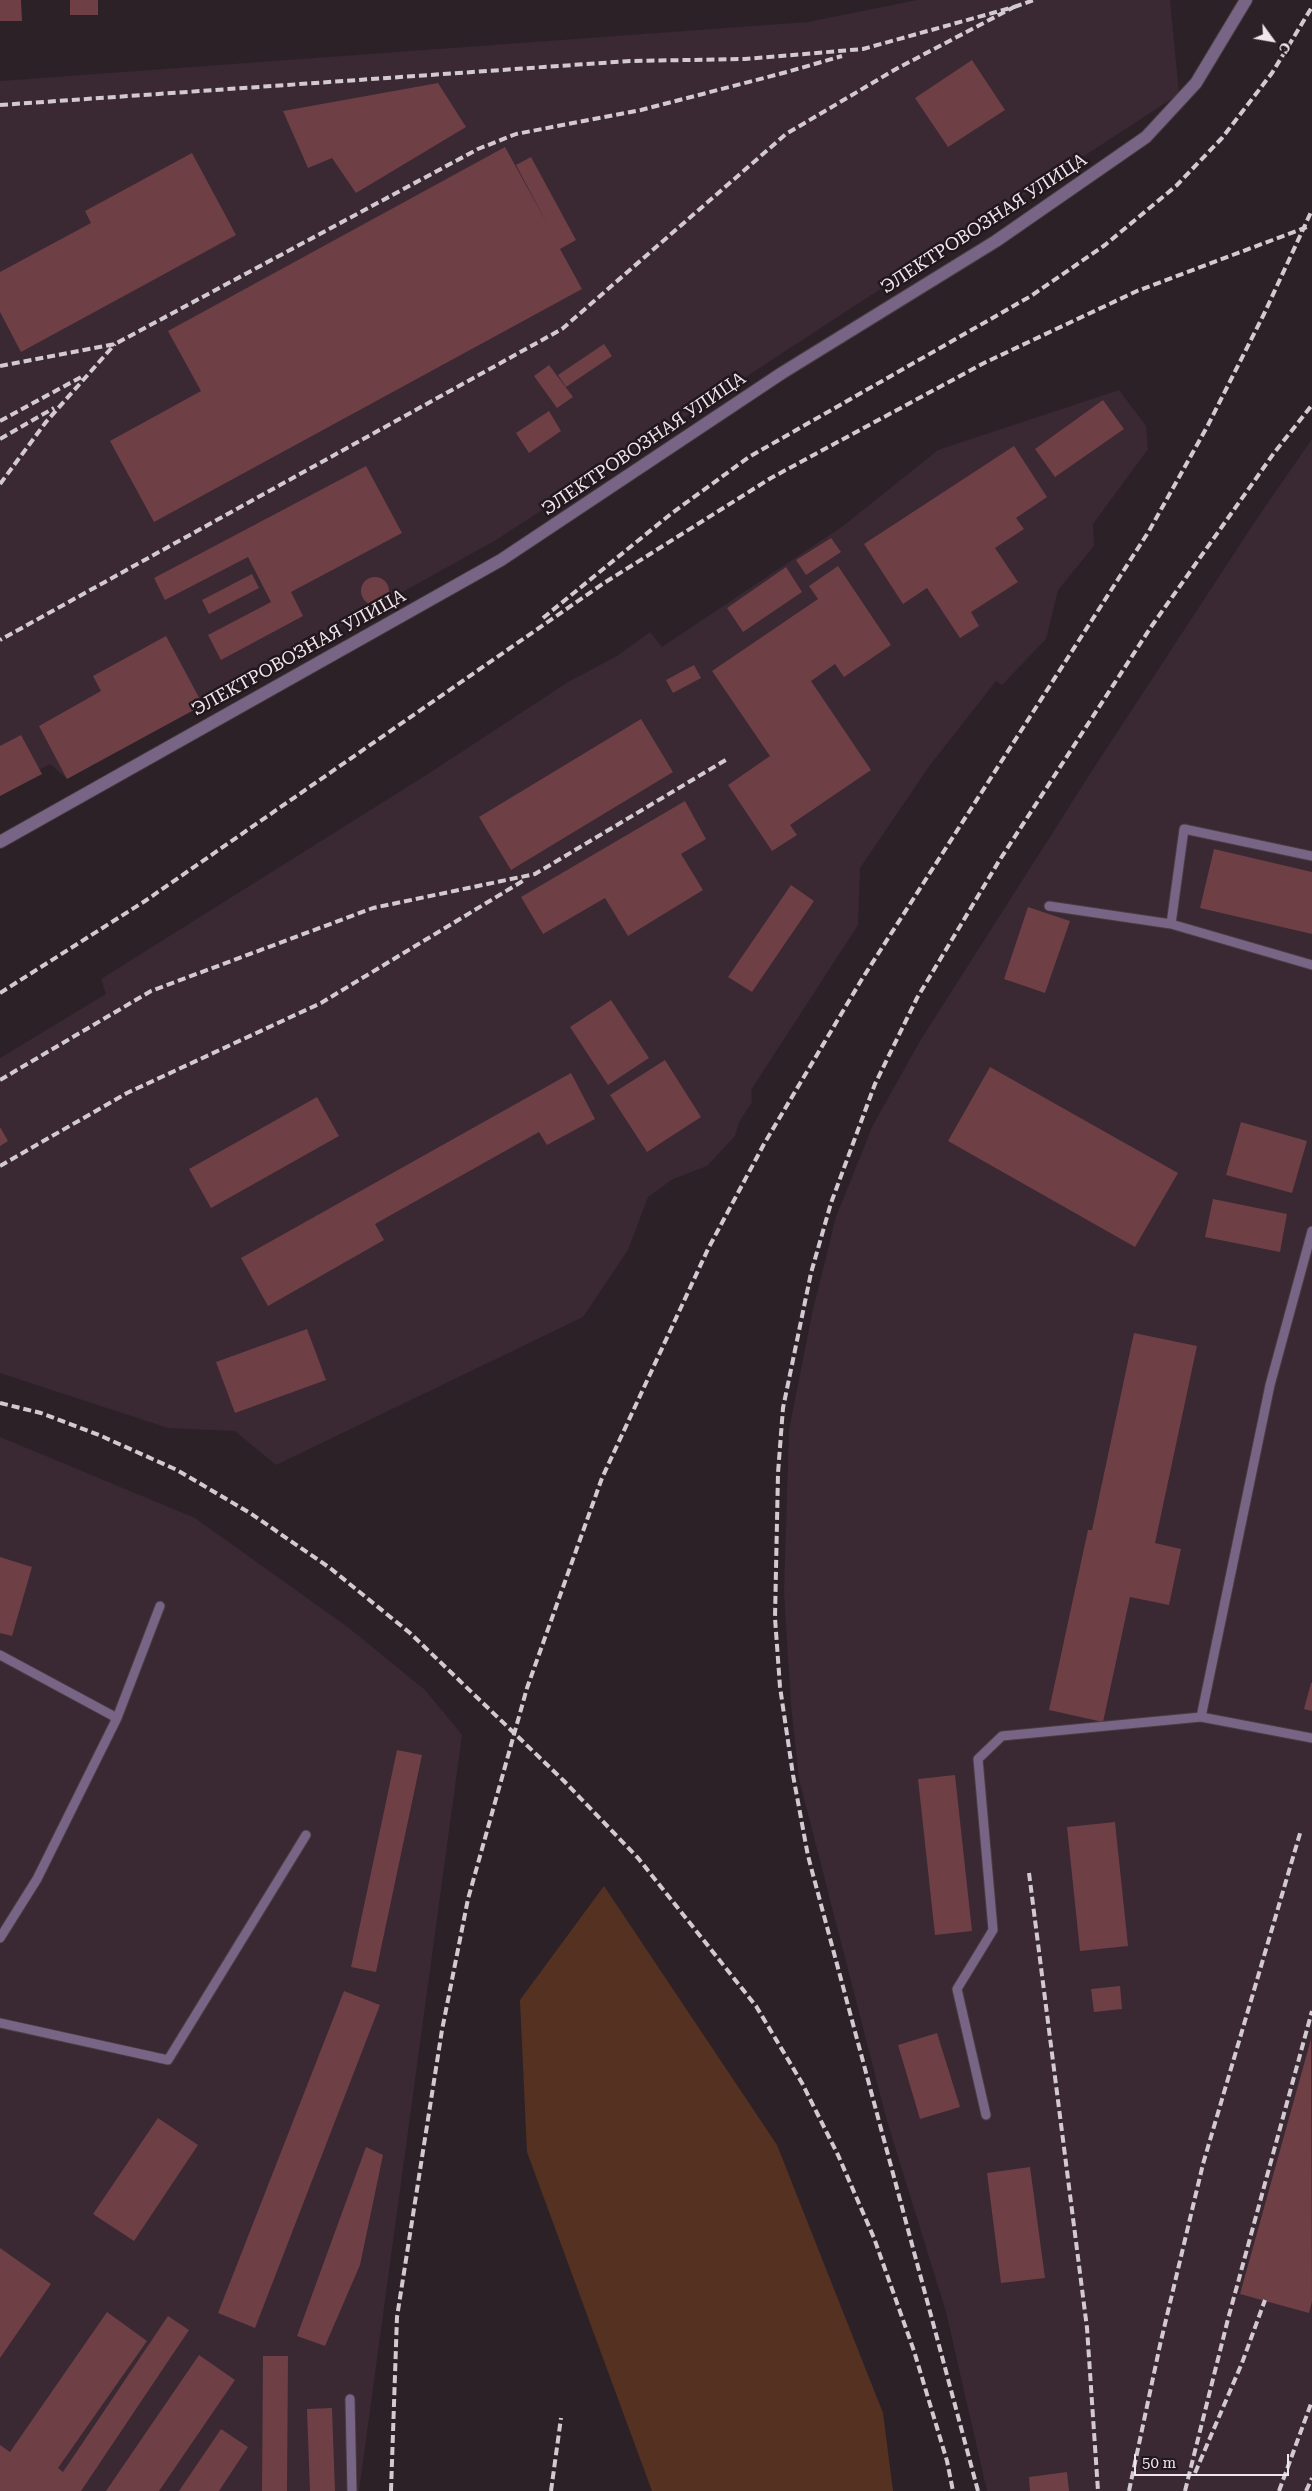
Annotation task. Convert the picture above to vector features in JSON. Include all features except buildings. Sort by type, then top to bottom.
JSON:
[{"type":"street","name":"ЭЛЕКТРОВОЗНАЯ УЛИЦА","points":[[0,842],[501,560],[782,373],[996,241],[1146,138],[1196,83],[1246,0]]},
{"type":"lane","points":[[1171,924],[1184,829],[1312,856]]},
{"type":"lane","points":[[1049,906],[1171,924],[1312,965]]},
{"type":"lane","points":[[1201,1716],[1270,1385],[1312,1231]]},
{"type":"lane","points":[[0,1938],[36,1879],[117,1718],[160,1606]]},
{"type":"lane","points":[[0,1656],[117,1718]]},
{"type":"lane","points":[[986,2115],[957,1989],[993,1930],[978,1759],[1002,1736],[1201,1716],[1312,1738]]},
{"type":"lane","points":[[0,2023],[168,2060],[306,1835]]},
{"type":"lane","points":[[350,2399],[352,2491]]},
{"type":"shaded area","points":[[917,0],[1170,0],[1179,94],[496,540],[67,779],[50,764],[0,791],[0,81],[808,22]]},
{"type":"shaded area","points":[[1119,390],[1146,426],[1148,449],[1093,524],[1094,546],[1058,590],[1046,639],[1002,685],[996,681],[930,765],[860,868],[858,925],[751,1090],[752,1102],[739,1122],[735,1136],[707,1166],[673,1179],[648,1197],[628,1250],[583,1317],[276,1465],[235,1431],[168,1428],[0,1373],[0,1058],[106,994],[101,979],[428,774],[568,682],[617,656],[650,632],[662,647],[843,526],[938,450]]},
{"type":"shaded area","points":[[1312,439],[1312,2491],[987,2491],[946,2312],[887,2121],[799,1779],[791,1705],[784,1592],[789,1430],[812,1314],[836,1217],[873,1125],[920,1041],[1099,760],[1258,517]]},
{"type":"shaded area","points":[[0,1437],[195,1518],[349,1628],[425,1690],[462,1735],[359,2491],[0,2491]]},
{"type":"shaded area","points":[[604,1886],[777,2145],[883,2413],[893,2491],[652,2491],[527,2152],[520,2000]]},
{"type":"railway","points":[[1014,7],[1034,0]]},
{"type":"railway","points":[[0,105],[630,61],[745,59],[863,49],[1014,7],[896,69],[786,134],[562,329],[0,640]]},
{"type":"railway","points":[[543,618],[672,513],[749,457],[1031,296],[1105,245],[1176,186],[1222,138],[1272,73],[1312,7]]},
{"type":"railway","points":[[0,366],[115,344],[478,149],[516,134],[641,110],[842,56]]},
{"type":"railway","points":[[391,2491],[397,2317],[442,2030],[468,1899],[527,1688],[602,1478],[708,1249],[764,1144],[862,979],[1149,531],[1207,427],[1264,314],[1312,210]]},
{"type":"railway","points":[[0,993],[145,901],[604,583],[771,478],[984,363],[1137,291],[1307,227]]},
{"type":"railway","points":[[0,484],[46,422],[115,344]]},
{"type":"railway","points":[[0,421],[83,376]]},
{"type":"railway","points":[[978,2491],[808,1856],[793,1775],[780,1687],[775,1618],[778,1473],[783,1408],[811,1273],[831,1203],[875,1084],[917,998],[999,861],[1151,627],[1274,453],[1312,405]]},
{"type":"railway","points":[[0,439],[54,408]]},
{"type":"railway","points":[[0,1080],[151,991],[373,908],[535,874],[729,758]]},
{"type":"railway","points":[[0,1166],[127,1093],[321,1003],[526,879]]},
{"type":"railway","points":[[0,1403],[41,1413],[99,1435],[177,1470],[250,1513],[330,1568],[410,1633],[564,1781],[638,1858],[756,2006],[802,2083],[838,2155],[874,2238],[914,2351],[947,2461],[953,2491]]},
{"type":"railway","points":[[1129,2491],[1160,2345],[1203,2164],[1301,1830]]},
{"type":"railway","points":[[1029,1873],[1087,2328],[1098,2491]]},
{"type":"railway","points":[[1185,2491],[1228,2319],[1312,2011]]},
{"type":"railway","points":[[1195,2473],[1242,2363],[1265,2300]]},
{"type":"railway","points":[[1279,2491],[1312,2401]]},
{"type":"railway","points":[[551,2491],[561,2418]]},
{"type":"railway","points":[[1306,2491],[1312,2478]]}]
